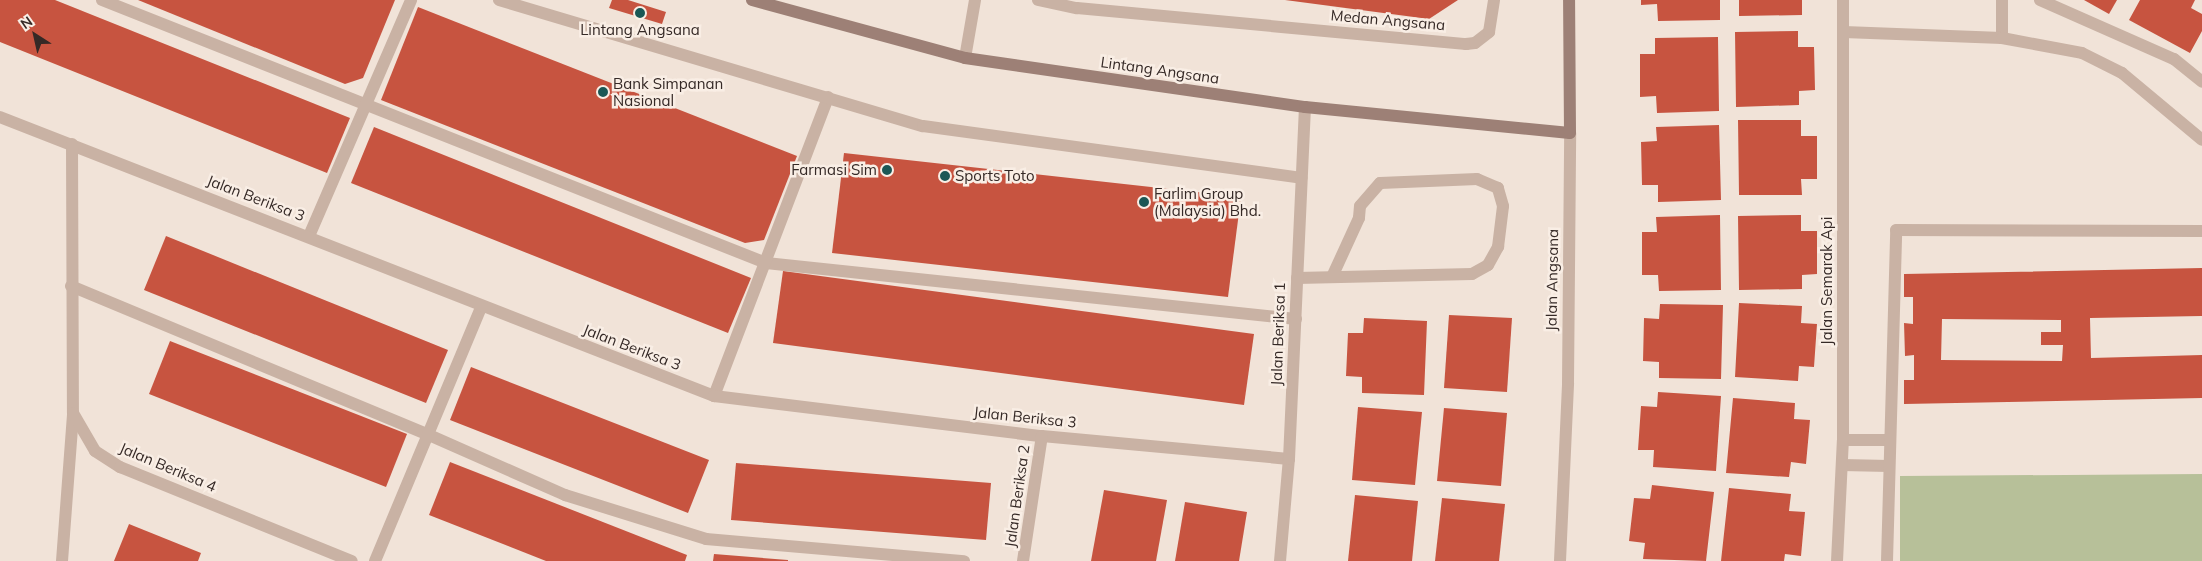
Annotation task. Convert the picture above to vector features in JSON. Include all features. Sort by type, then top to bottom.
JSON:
[{"type":"main road","name":"Lintang Angsana","points":[[752,0],[964,58],[1305,108],[1570,133]]},
{"type":"main road","name":"Jalan Angsana","points":[[1570,0],[1570,133]]},
{"type":"street","points":[[102,0],[766,263],[1296,319]]},
{"type":"street","points":[[309,236],[410,0]]},
{"type":"street","points":[[499,0],[923,126],[1300,178]]},
{"type":"street","points":[[964,58],[975,0]]},
{"type":"street","name":"Medan Angsana","points":[[1038,0],[1077,8],[1466,44],[1475,43],[1489,32],[1494,0]]},
{"type":"street","name":"Jalan Semarak Api","points":[[1837,561],[1843,440],[1843,0]]},
{"type":"street","points":[[2002,0],[2002,38]]},
{"type":"street","points":[[2040,0],[2174,59],[2202,82]]},
{"type":"street","points":[[1844,32],[2002,38],[2082,53],[2122,73],[2202,140]]},
{"type":"street","points":[[714,396],[828,97]]},
{"type":"street","name":"Jalan Beriksa 1","points":[[1280,561],[1289,459],[1296,319],[1300,178],[1305,108]]},
{"type":"street","name":"Jalan Beriksa 3","points":[[0,117],[309,236],[481,307],[714,396],[1042,436],[1289,459]]},
{"type":"street","name":"Jalan Angsana","points":[[1560,561],[1568,383],[1570,133]]},
{"type":"street","name":"Jalan Beriksa 4","points":[[72,144],[71,286],[73,413],[95,451],[120,467],[352,561]]},
{"type":"street","points":[[1297,278],[1472,274],[1488,265],[1498,247],[1503,206],[1498,188],[1477,178],[1380,183],[1360,206],[1359,218],[1332,277]]},
{"type":"street","points":[[1887,561],[1896,230],[2202,231]]},
{"type":"street","points":[[71,286],[430,435],[565,495],[706,539],[964,561]]},
{"type":"street","points":[[375,561],[430,435],[481,307]]},
{"type":"street","points":[[62,561],[73,413]]},
{"type":"street","name":"Jalan Beriksa 2","points":[[1023,561],[1042,436]]},
{"type":"street","points":[[1843,440],[1890,440]]},
{"type":"street","points":[[1842,466],[1889,466]]},
{"type":"green space","points":[[2202,474],[2202,561],[1900,561],[1900,476]]},
{"type":"building","points":[[0,0],[55,0],[350,118],[327,173],[0,42]]},
{"type":"building","points":[[138,0],[395,0],[363,78],[345,84]]},
{"type":"building","points":[[612,0],[628,0],[666,12],[662,24],[609,8]]},
{"type":"building","points":[[1285,0],[1458,0],[1429,19]]},
{"type":"building","points":[[1641,0],[1720,0],[1720,20],[1658,21],[1657,4],[1641,5]]},
{"type":"building","points":[[1739,0],[1802,0],[1802,15],[1739,16]]},
{"type":"building","points":[[2084,0],[2117,0],[2109,14]]},
{"type":"building","points":[[2140,0],[2195,0],[2191,8],[2202,14],[2202,31],[2190,53],[2129,20]]},
{"type":"building","points":[[418,7],[797,156],[764,240],[745,243],[381,100]]},
{"type":"building","points":[[1798,31],[1798,47],[1814,47],[1815,90],[1799,91],[1799,105],[1736,107],[1735,32]]},
{"type":"building","points":[[1718,37],[1719,111],[1657,113],[1656,96],[1640,97],[1640,54],[1655,54],[1655,38]]},
{"type":"building","points":[[1738,120],[1801,120],[1801,136],[1817,136],[1817,179],[1801,179],[1802,195],[1739,195]]},
{"type":"building","points":[[1719,125],[1721,200],[1658,202],[1658,185],[1642,185],[1641,142],[1657,141],[1656,127]]},
{"type":"building","points":[[374,127],[751,278],[728,333],[351,183]]},
{"type":"building","points":[[844,153],[1241,197],[1228,297],[832,253]]},
{"type":"building","points":[[1720,215],[1721,290],[1659,291],[1658,275],[1642,275],[1642,232],[1657,232],[1656,217]]},
{"type":"building","points":[[1801,215],[1801,231],[1817,231],[1817,274],[1802,275],[1802,289],[1739,290],[1738,216]]},
{"type":"building","points":[[166,236],[448,350],[426,403],[144,290]]},
{"type":"building","points":[[2202,268],[2202,316],[2090,318],[2091,358],[2202,355],[2202,398],[1904,404],[1904,380],[1914,380],[1914,355],[1905,356],[1904,323],[1913,324],[1913,297],[1904,297],[1904,274]],"holes":[[[1942,319],[2061,320],[2061,332],[2041,332],[2041,345],[2063,345],[2062,361],[1941,360]]]},
{"type":"building","points":[[783,271],[1254,334],[1244,405],[773,343]]},
{"type":"building","points":[[1739,303],[1802,306],[1801,323],[1817,324],[1814,367],[1799,366],[1798,381],[1735,377]]},
{"type":"building","points":[[1660,304],[1723,305],[1721,379],[1659,378],[1659,362],[1643,361],[1644,318],[1659,319]]},
{"type":"building","points":[[1449,315],[1512,318],[1507,392],[1444,388]]},
{"type":"building","points":[[1364,318],[1427,321],[1424,395],[1362,393],[1362,377],[1346,376],[1348,333],[1363,333]]},
{"type":"building","points":[[170,341],[407,434],[386,487],[149,394]]},
{"type":"building","points":[[471,367],[709,460],[688,513],[450,420]]},
{"type":"building","points":[[1658,392],[1721,396],[1716,471],[1653,467],[1654,450],[1638,450],[1641,406],[1657,407]]},
{"type":"building","points":[[1733,398],[1795,403],[1794,419],[1810,420],[1806,464],[1791,462],[1789,477],[1726,473]]},
{"type":"building","points":[[1358,407],[1422,412],[1415,485],[1352,480]]},
{"type":"building","points":[[1444,408],[1507,413],[1501,486],[1437,481]]},
{"type":"building","points":[[450,462],[687,555],[685,561],[546,561],[429,515]]},
{"type":"building","points":[[736,463],[991,483],[986,540],[731,520]]},
{"type":"building","points":[[1652,485],[1714,492],[1706,561],[1643,559],[1645,543],[1629,541],[1634,498],[1650,499]]},
{"type":"building","points":[[1729,488],[1791,494],[1789,511],[1805,512],[1801,556],[1785,554],[1784,561],[1721,561]]},
{"type":"building","points":[[1104,490],[1167,500],[1156,561],[1091,561]]},
{"type":"building","points":[[1355,495],[1418,501],[1412,561],[1348,561]]},
{"type":"building","points":[[1442,498],[1505,504],[1499,561],[1435,561]]},
{"type":"building","points":[[1185,502],[1247,512],[1239,561],[1175,561]]},
{"type":"building","points":[[129,524],[201,553],[198,561],[114,561]]},
{"type":"building","points":[[714,554],[788,560],[788,561],[713,561]]},
{"type":"place","name":"Lintang Angsana","points":[[640,13]]},
{"type":"place","name":"Bank Simpanan Nasional","points":[[603,92]]},
{"type":"place","name":"Farmasi Sim","points":[[887,170]]},
{"type":"place","name":"Sports Toto","points":[[945,176]]},
{"type":"place","name":"Farlim Group (Malaysia) Bhd.","points":[[1144,202]]}]
